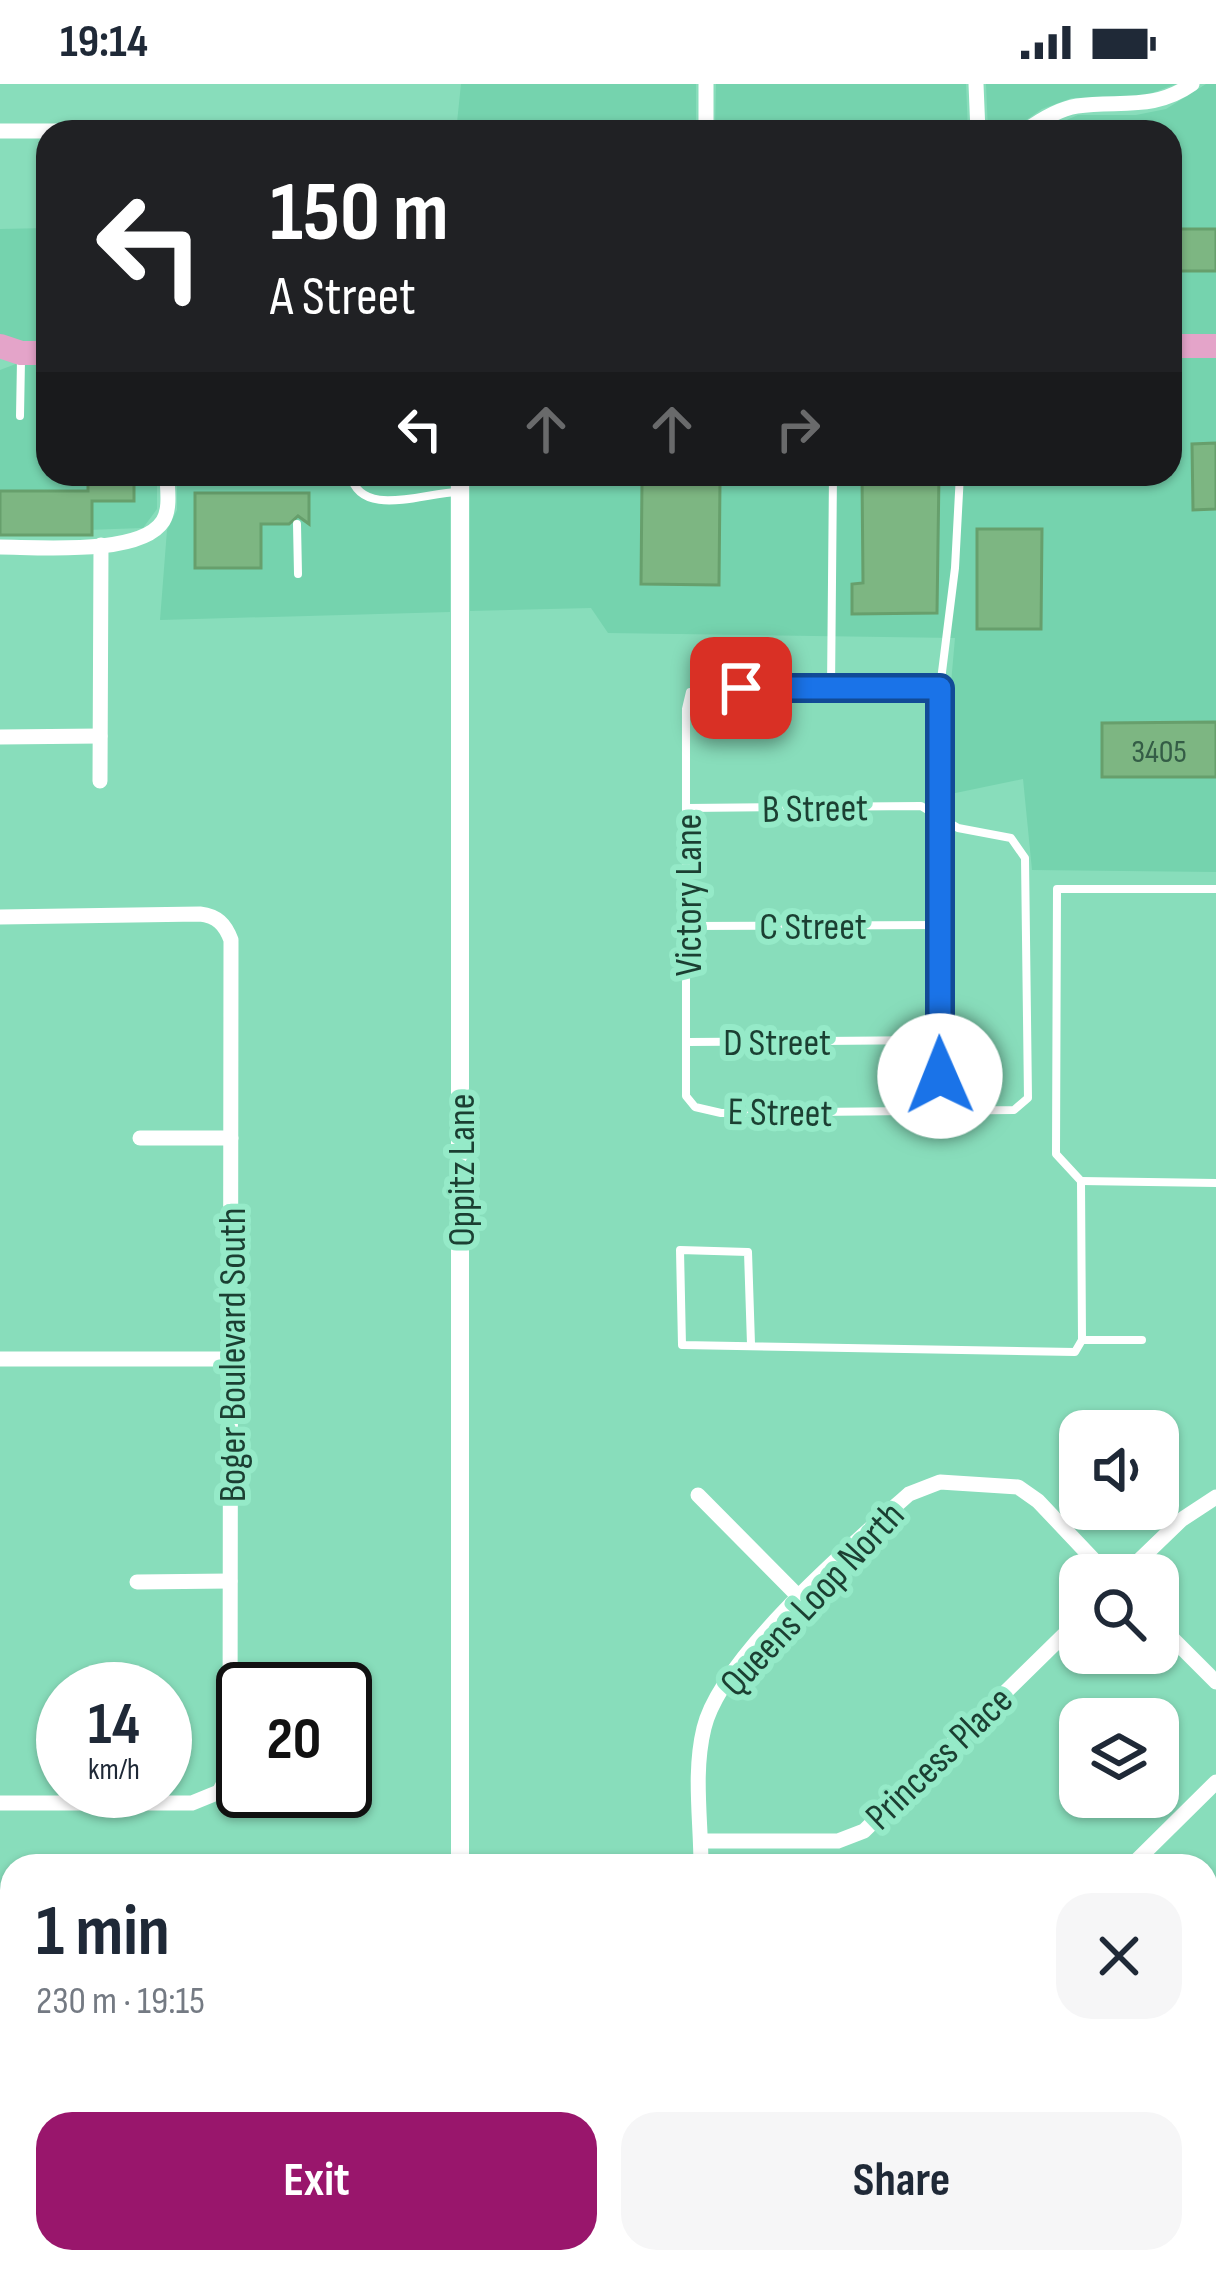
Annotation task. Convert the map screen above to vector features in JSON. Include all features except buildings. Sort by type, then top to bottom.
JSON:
[{"type":"main road","points":[[1182,346],[1216,346]]},
{"type":"street","points":[[706,84],[706,120]]},
{"type":"street","points":[[976,84],[978,120]]},
{"type":"street","points":[[1041,120],[1076,106],[1146,105],[1192,84]]},
{"type":"street","points":[[0,131],[36,131]]},
{"type":"street","points":[[0,548],[101,545],[137,539],[156,529],[167,510],[167,486]]},
{"type":"street","name":"Oppitz Lane","points":[[460,486],[460,1854]]},
{"type":"street","points":[[100,781],[101,545]]},
{"type":"street","points":[[0,737],[100,736]]},
{"type":"street","name":"Boger Boulevard South","points":[[0,917],[200,914],[218,920],[231,940],[230,1772],[219,1792],[192,1803],[0,1802]]},
{"type":"street","points":[[140,1138],[231,1138]]},
{"type":"street","points":[[0,1359],[231,1359]]},
{"type":"street","name":"Queens Loop North","points":[[700,1854],[699,1760],[710,1706],[743,1658],[909,1494],[940,1482],[1018,1487],[1038,1501],[1088,1554]]},
{"type":"street","points":[[698,1495],[800,1598]]},
{"type":"street","points":[[1146,1554],[1193,1510],[1216,1497]]},
{"type":"street","points":[[137,1582],[230,1581]]},
{"type":"street","name":"Princess Place","points":[[700,1841],[838,1841],[864,1831],[1059,1640]]},
{"type":"street","points":[[1179,1645],[1216,1682]]},
{"type":"street","points":[[1143,1854],[1216,1782]]},
{"type":"lane","points":[[7,353],[20,416]]},
{"type":"lane","points":[[353,486],[364,498],[380,501],[447,486]]},
{"type":"lane","points":[[833,486],[831,689],[940,688]]},
{"type":"lane","points":[[941,1112],[940,688],[959,486]]},
{"type":"lane","points":[[297,524],[298,574]]},
{"type":"lane","name":"Victory Lane","points":[[692,1104],[686,1096],[686,709],[690,692],[831,689]]},
{"type":"lane","name":"B Street","points":[[687,808],[921,806],[958,828],[1011,838],[1025,858],[1028,1098]]},
{"type":"lane","points":[[751,1344],[748,1252],[680,1250],[682,1345],[1075,1352],[1082,1340],[1081,1181],[1056,1154],[1057,889],[1216,889]]},
{"type":"lane","name":"C Street","points":[[688,926],[939,925]]},
{"type":"lane","name":"D Street","points":[[688,1042],[939,1040]]},
{"type":"lane","name":"E Street","points":[[692,1104],[721,1113],[999,1113],[1014,1110],[1028,1098]]},
{"type":"lane","points":[[1081,1181],[1216,1183]]},
{"type":"lane","points":[[1082,1340],[1142,1340]]},
{"type":"shaded area","points":[[461,84],[696,84],[696,120],[457,120]]},
{"type":"shaded area","points":[[716,84],[966,84],[968,120],[715,120]]},
{"type":"shaded area","points":[[986,84],[1176,84],[1144,96],[1072,98],[1026,120],[988,120]]},
{"type":"shaded area","points":[[1206,84],[1216,84],[1216,337],[1182,337],[1182,120],[1067,120],[1078,115],[1136,115],[1166,109]]},
{"type":"shaded area","points":[[36,228],[36,344],[0,337],[0,229]]},
{"type":"shaded area","points":[[1182,355],[1216,355],[1216,872],[1032,870],[1023,779],[941,796],[955,638],[608,633],[591,608],[470,611],[470,486],[1182,486]]},
{"type":"shaded area","points":[[36,362],[36,486],[157,486],[157,509],[143,528],[0,533],[0,370]]},
{"type":"shaded area","points":[[177,486],[450,486],[450,612],[160,620],[167,530],[177,510]]},
{"type":"route","points":[[741,688],[940,688],[940,1076]]}]
